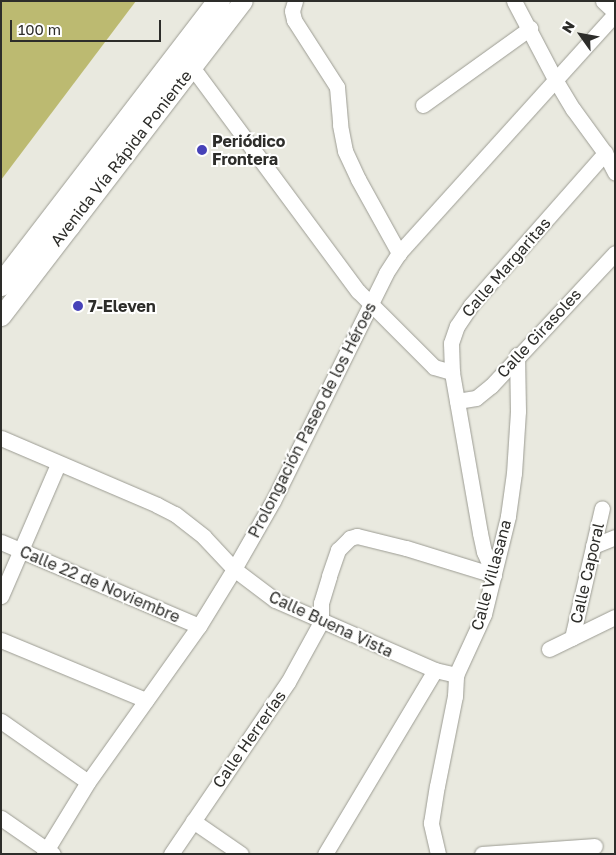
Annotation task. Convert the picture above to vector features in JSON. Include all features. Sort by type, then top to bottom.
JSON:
[{"type":"highway","name":"Avenida Vía Rápida Poniente","points":[[1,285],[156,86],[186,61],[219,1]]},
{"type":"highway","points":[[186,61],[192,44],[228,1]]},
{"type":"highway","points":[[69,226],[156,86]]},
{"type":"main road","name":"Avenida Vía Rápida Poniente","points":[[1,316],[69,226],[186,61],[243,1]]},
{"type":"street","points":[[295,1],[292,10],[294,20],[337,87],[340,125],[345,151],[398,253]]},
{"type":"street","points":[[514,1],[573,109],[611,160]]},
{"type":"street","points":[[603,1],[615,13]]},
{"type":"street","name":"Prolongación Paseo de los Héroes","points":[[48,852],[88,782],[199,626],[274,501],[398,253],[556,81],[615,13]]},
{"type":"street","points":[[423,105],[530,28]]},
{"type":"street","points":[[186,61],[358,291],[434,367],[452,372]]},
{"type":"street","name":"Calle Margaritas","points":[[494,575],[484,552],[480,533],[452,372],[451,343],[457,326],[471,305],[611,160]]},
{"type":"street","name":"Calle Girasoles","points":[[458,401],[476,398],[491,386],[517,355],[614,257]]},
{"type":"street","name":"Calle Villasana","points":[[456,675],[484,614],[508,516],[514,473],[518,411],[517,355]]},
{"type":"street","name":"Calle Buena Vista","points":[[1,438],[174,514],[204,537],[234,569],[275,600],[321,622],[434,670]]},
{"type":"street","points":[[1,596],[58,464]]},
{"type":"street","name":"Calle Caporal","points":[[572,638],[602,508]]},
{"type":"street","points":[[321,622],[321,603],[338,550],[350,538],[356,536],[406,548],[494,575]]},
{"type":"street","points":[[593,546],[615,537]]},
{"type":"street","name":"Calle 22 de Noviembre","points":[[1,542],[199,626]]},
{"type":"street","points":[[549,649],[615,617]]},
{"type":"street","name":"Calle Herrerías","points":[[171,854],[288,682],[321,622]]},
{"type":"street","points":[[1,640],[146,700]]},
{"type":"street","points":[[324,854],[434,670],[456,675],[455,696],[436,786],[431,823],[438,854]]},
{"type":"street","points":[[1,721],[88,782]]},
{"type":"street","points":[[1,818],[48,852]]},
{"type":"street","points":[[193,821],[241,854]]},
{"type":"street","points":[[482,854],[595,846]]},
{"type":"shaded area","points":[[1,1],[136,1],[1,180]]},
{"type":"place","name":"Periódico Frontera","points":[[202,150]]},
{"type":"place","name":"7-Eleven","points":[[78,306]]}]
